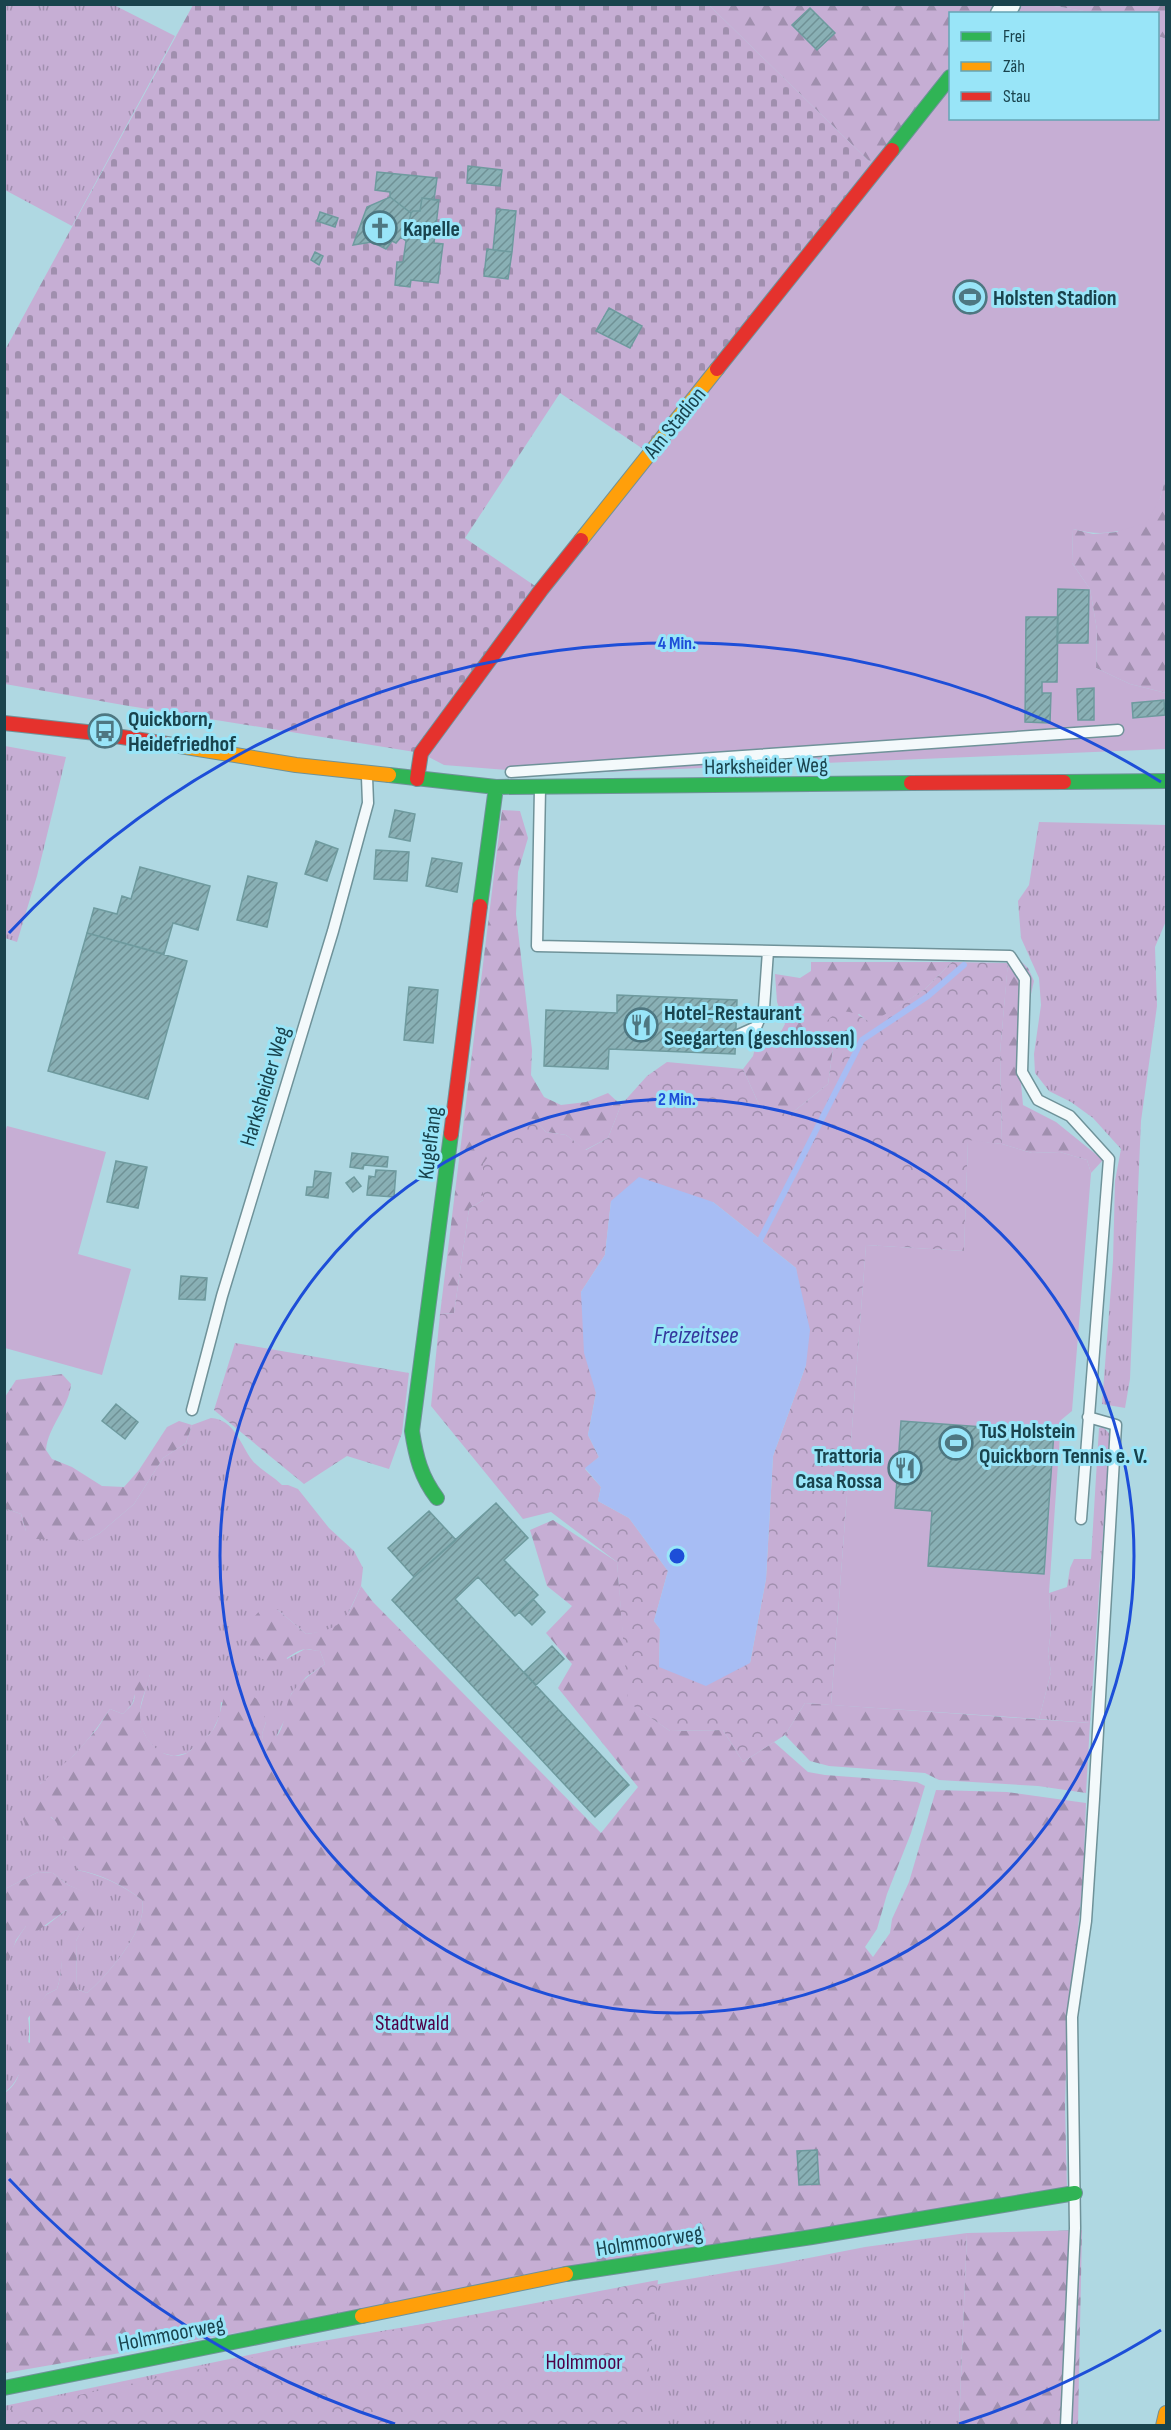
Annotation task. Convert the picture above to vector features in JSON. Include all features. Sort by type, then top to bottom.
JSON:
[{"type":"main road","name":"Am Stadion","points":[[423,780],[421,753],[541,590],[949,80]]},
{"type":"main road","name":"Harksheider Weg","points":[[4,723],[96,733],[296,765],[423,780],[494,779],[540,788],[1167,781]]},
{"type":"main road","name":"Kugelfang","points":[[437,1498],[423,1482],[416,1462],[412,1431],[494,779]]},
{"type":"main road","name":"Holmmoorweg","points":[[4,2388],[583,2271],[812,2237],[1075,2193]]},
{"type":"main road","points":[[1163,2426],[1167,2413]]},
{"type":"lane","points":[[494,779],[555,768],[1118,730]]},
{"type":"lane","name":"Harksheider Weg","points":[[192,1410],[222,1296],[336,920],[368,803],[367,773]]},
{"type":"lane","points":[[540,788],[537,946],[1010,956],[1025,979],[1022,1072],[1038,1100],[1070,1116],[1109,1159],[1081,1519]]},
{"type":"lane","points":[[736,1036],[756,1027],[764,1008],[768,951]]},
{"type":"lane","points":[[1066,2426],[1075,2193],[1072,2017],[1086,1921],[1116,1425],[1089,1417]]},
{"type":"green space","points":[[1009,4],[1048,5],[1090,12],[1003,12]]},
{"type":"green space","points":[[4,5],[114,5],[175,36],[72,226],[5,190]]},
{"type":"green space","points":[[193,5],[709,5],[876,168],[649,453],[560,393],[465,538],[541,590],[421,753],[5,684],[5,350]]},
{"type":"green space","points":[[709,5],[1009,5],[1003,12],[949,12],[949,78],[876,168]]},
{"type":"green space","points":[[1048,5],[1166,5],[1166,39],[1159,36],[1159,12],[1090,12]]},
{"type":"green space","name":"Holsten Stadion","points":[[1159,36],[1166,39],[1166,475],[1160,499],[1146,523],[1102,533],[1073,529],[1072,563],[1090,589],[1097,630],[1096,668],[1130,684],[1166,693],[1166,749],[556,774],[444,765],[421,753],[949,78],[949,120],[1159,120]]},
{"type":"green space","points":[[1166,475],[1166,693],[1130,684],[1096,668],[1097,630],[1090,589],[1072,563],[1073,529],[1093,534],[1117,532],[1160,499]]},
{"type":"green space","points":[[5,746],[66,757],[37,876],[17,942],[5,938]]},
{"type":"green space","points":[[502,810],[520,811],[528,838],[518,872],[516,914],[532,1050],[531,1075],[544,1097],[561,1105],[586,1102],[608,1093],[621,1105],[608,1138],[585,1150],[566,1135],[546,1132],[534,1119],[483,1164],[483,1200],[469,1209],[454,1313],[440,1314]]},
{"type":"green space","points":[[1039,822],[1166,825],[1166,921],[1155,947],[1157,1006],[1141,1121],[1130,1379],[1125,1408],[1102,1404],[1113,1261],[1115,1181],[1121,1149],[1093,1118],[1071,1102],[1049,1091],[1035,1073],[1034,1054],[1041,1005],[1039,978],[1021,938],[1018,901],[1029,885]]},
{"type":"green space","points":[[1009,950],[1028,968],[1034,981],[1018,1050],[1023,1105],[1056,1122],[1103,1160],[1091,1173],[1087,1160],[1060,1152],[1032,1153],[1002,1144],[1000,1053]]},
{"type":"green space","points":[[811,962],[952,962],[924,990],[871,1024],[859,1014],[835,1035],[828,1084],[793,1112],[761,1109],[743,1069],[753,1056],[758,1037],[777,1039],[785,1024],[777,1002],[775,974],[800,978],[811,971]]},
{"type":"green space","points":[[952,962],[1008,963],[1000,1053],[1002,1144],[968,1141],[964,1251],[866,1245],[831,1705],[805,1703],[785,1735],[743,1762],[723,1730],[670,1731],[628,1702],[617,1562],[551,1512],[523,1519],[431,1406],[440,1314],[454,1313],[469,1209],[483,1200],[483,1164],[517,1116],[534,1119],[546,1132],[566,1135],[586,1150],[608,1138],[621,1105],[647,1076],[667,1062],[743,1069],[761,1109],[793,1112],[828,1084],[835,1035],[822,1028],[827,1021],[839,1013],[851,1012],[871,1023],[924,990]],"holes":[[[611,1201],[713,1202],[796,1268],[806,1365],[773,1456],[766,1579],[750,1663],[659,1667],[660,1629],[654,1621],[668,1571],[629,1518],[598,1501],[601,1487],[585,1469],[599,1457],[588,1435],[596,1393],[581,1292],[605,1255]]]},
{"type":"green space","points":[[7,1126],[106,1152],[78,1254],[131,1269],[102,1375],[5,1348],[4,1136]]},
{"type":"green space","name":"TuS Holstein Quickborn Tennis e. V.","points":[[968,1140],[1002,1144],[1032,1153],[1060,1152],[1087,1160],[1091,1173],[1072,1411],[1061,1420],[1049,1593],[1051,1630],[1048,1654],[1051,1672],[1039,1719],[831,1705],[866,1245],[964,1251]]},
{"type":"green space","points":[[235,1343],[409,1373],[402,1433],[389,1469],[347,1456],[304,1484],[214,1410]]},
{"type":"green space","points":[[62,1374],[71,1384],[67,1401],[50,1433],[46,1450],[52,1459],[72,1467],[102,1486],[124,1487],[139,1470],[167,1427],[179,1421],[192,1425],[186,1443],[163,1458],[134,1504],[100,1533],[88,1540],[34,1539],[26,1531],[21,1514],[7,1509],[5,1512],[5,1397],[16,1380]]},
{"type":"green space","points":[[211,1418],[219,1419],[236,1433],[258,1466],[282,1485],[298,1489],[329,1528],[354,1551],[363,1568],[361,1586],[345,1620],[329,1631],[306,1634],[278,1610],[287,1659],[305,1649],[320,1651],[325,1664],[306,1677],[291,1694],[287,1715],[275,1739],[264,1746],[262,1734],[266,1722],[221,1702],[220,1715],[212,1732],[187,1753],[174,1756],[158,1752],[147,1739],[141,1726],[139,1713],[150,1674],[136,1691],[132,1704],[123,1714],[110,1709],[79,1750],[40,1784],[50,1817],[59,1823],[64,1838],[74,1849],[77,1870],[111,1881],[142,1900],[139,1924],[125,1951],[87,1993],[77,1989],[76,1941],[83,1927],[91,1895],[68,1885],[53,1873],[38,1872],[5,1889],[4,1512],[7,1509],[21,1514],[26,1531],[88,1540],[100,1533],[134,1504],[163,1458],[186,1443],[192,1425]]},
{"type":"green space","points":[[1103,1427],[1110,1434],[1090,1723],[1039,1719],[1051,1672],[1048,1654],[1051,1630],[1049,1593],[1067,1587],[1074,1559],[1091,1559],[1099,1428]]},
{"type":"green space","name":"Stadtwald","points":[[553,1520],[617,1562],[629,1702],[670,1731],[723,1730],[743,1762],[774,1742],[808,1772],[917,1782],[925,1786],[877,1929],[865,1947],[873,1957],[890,1933],[892,1919],[909,1882],[936,1790],[1007,1792],[1086,1803],[1083,1880],[1067,2036],[1065,2106],[1067,2189],[5,2373],[4,2089],[6,2092],[14,2084],[20,2068],[14,2062],[9,2049],[11,2041],[19,2038],[30,2043],[30,2002],[39,2003],[47,1994],[57,1989],[64,1935],[71,1916],[66,1910],[36,1932],[26,1926],[16,1940],[5,1972],[5,1889],[38,1872],[53,1873],[68,1885],[91,1894],[97,1906],[95,1918],[83,1928],[76,1941],[77,1989],[87,1993],[125,1951],[139,1924],[142,1911],[142,1900],[127,1890],[103,1877],[77,1870],[74,1853],[51,1817],[40,1832],[29,1833],[23,1819],[40,1784],[73,1756],[97,1729],[110,1709],[123,1714],[131,1706],[135,1698],[136,1675],[144,1668],[150,1674],[141,1705],[141,1723],[148,1739],[160,1751],[176,1756],[189,1752],[213,1730],[227,1691],[245,1692],[259,1700],[266,1722],[262,1734],[264,1745],[278,1735],[289,1700],[295,1689],[325,1664],[320,1651],[308,1649],[298,1651],[275,1662],[262,1659],[249,1646],[245,1627],[265,1605],[278,1610],[306,1634],[329,1629],[337,1625],[347,1614],[361,1586],[373,1602],[601,1833],[638,1787],[558,1688],[572,1664],[546,1633],[572,1606],[547,1586],[530,1530]]},
{"type":"green space","points":[[805,1703],[1090,1723],[1086,1793],[1038,1786],[939,1780],[925,1773],[829,1766],[810,1761],[785,1735]]},
{"type":"green space","points":[[66,1910],[72,1916],[63,1943],[60,1980],[57,1989],[47,1994],[28,2018],[29,2037],[22,2068],[12,2086],[5,2092],[4,1972],[10,1953],[26,1926],[46,1926]]},
{"type":"green space","points":[[1082,2230],[1078,2425],[959,2426],[967,2233]]},
{"type":"green space","points":[[967,2233],[959,2425],[5,2426],[4,2406],[287,2347],[778,2264],[865,2247]]},
{"type":"green space","name":"Holmmoor","points":[[658,2280],[643,2425],[5,2425],[5,2411],[296,2348]]},
{"type":"water","name":"Freizeitsee","points":[[639,1177],[713,1202],[796,1268],[810,1330],[806,1365],[773,1456],[766,1579],[750,1663],[706,1686],[659,1667],[660,1629],[654,1621],[668,1571],[629,1518],[598,1501],[601,1487],[585,1468],[599,1457],[588,1435],[596,1393],[584,1353],[581,1292],[605,1255],[611,1201]]},
{"type":"building","points":[[810,8],[835,33],[817,50],[792,25]]},
{"type":"building","points":[[468,166],[502,170],[500,186],[467,183]]},
{"type":"building","points":[[377,172],[437,178],[434,200],[422,198],[420,211],[411,213],[390,197],[390,192],[375,190]]},
{"type":"building","points":[[390,197],[411,213],[407,230],[396,243],[392,241],[386,249],[372,242],[353,245],[367,207]]},
{"type":"building","points":[[422,198],[439,200],[434,243],[443,244],[438,283],[411,280],[410,287],[395,285],[397,262],[403,262],[406,241],[401,237],[407,230],[411,213],[420,211]]},
{"type":"building","points":[[497,209],[516,211],[512,252],[493,250]]},
{"type":"building","points":[[320,212],[338,218],[335,227],[317,221]]},
{"type":"building","points":[[487,249],[512,252],[508,279],[484,276]]},
{"type":"building","points":[[315,252],[323,256],[319,265],[311,260]]},
{"type":"building","points":[[609,308],[642,326],[630,348],[596,331]]},
{"type":"building","points":[[1058,589],[1089,590],[1088,643],[1057,643]]},
{"type":"building","points":[[1026,617],[1058,617],[1057,682],[1042,682],[1042,693],[1051,693],[1050,723],[1025,722]]},
{"type":"building","points":[[1094,688],[1094,720],[1078,720],[1077,689]]},
{"type":"building","points":[[1164,700],[1165,715],[1133,718],[1132,703]]},
{"type":"building","points":[[395,810],[415,814],[410,841],[389,837]]},
{"type":"building","points":[[316,841],[338,849],[327,881],[305,874]]},
{"type":"building","points":[[376,850],[409,852],[407,881],[374,879]]},
{"type":"building","points":[[432,858],[462,863],[457,892],[426,886]]},
{"type":"building","points":[[140,867],[210,886],[198,930],[173,923],[164,954],[87,933],[94,908],[117,914],[122,896],[131,899]]},
{"type":"building","points":[[248,876],[277,883],[267,927],[237,920]]},
{"type":"building","points":[[87,933],[187,961],[148,1099],[48,1071]]},
{"type":"building","points":[[409,987],[438,990],[433,1043],[404,1040]]},
{"type":"building","name":"Hotel-Restaurant Seegarten (geschlossen)","points":[[617,995],[737,1000],[735,1054],[609,1049],[608,1069],[544,1066],[546,1010],[617,1013]]},
{"type":"building","points":[[352,1153],[388,1157],[387,1167],[364,1165],[363,1169],[350,1167]]},
{"type":"building","points":[[116,1161],[147,1167],[138,1208],[107,1202]]},
{"type":"building","points":[[376,1170],[396,1171],[394,1197],[367,1195],[369,1176],[375,1177]]},
{"type":"building","points":[[315,1171],[331,1173],[328,1198],[306,1195],[307,1187],[313,1187]]},
{"type":"building","points":[[354,1177],[361,1186],[353,1192],[346,1183]]},
{"type":"building","points":[[181,1276],[207,1278],[205,1300],[179,1299]]},
{"type":"building","points":[[116,1404],[138,1422],[125,1439],[102,1421]]},
{"type":"building","points":[[901,1421],[1054,1432],[1044,1574],[928,1566],[932,1511],[895,1508]]},
{"type":"building","points":[[496,1503],[528,1538],[504,1560],[538,1595],[515,1616],[478,1577],[455,1599],[629,1785],[595,1817],[392,1600],[414,1577]]},
{"type":"building","points":[[429,1511],[456,1540],[414,1577],[388,1548]]},
{"type":"building","points":[[533,1599],[545,1612],[532,1625],[519,1612]]},
{"type":"building","points":[[552,1646],[564,1659],[536,1685],[524,1672]]},
{"type":"building","points":[[817,2150],[819,2184],[799,2185],[797,2151]]},
{"type":"waterway","points":[[760,1240],[862,1040],[928,996],[964,965]]},
{"type":"traffic: fast","points":[[892,150],[949,78]]},
{"type":"traffic: fast","points":[[389,775],[496,787],[911,783]]},
{"type":"traffic: fast","points":[[1064,782],[1166,781]]},
{"type":"traffic: fast","points":[[480,906],[496,787]]},
{"type":"traffic: fast","points":[[437,1498],[420,1466],[412,1431],[451,1134]]},
{"type":"traffic: fast","points":[[566,2274],[812,2237],[1075,2193]]},
{"type":"traffic: fast","points":[[4,2388],[362,2316]]},
{"type":"traffic: slow","points":[[581,540],[717,369]]},
{"type":"traffic: slow","points":[[180,746],[296,765],[389,775]]},
{"type":"traffic: slow","points":[[362,2316],[566,2274]]},
{"type":"traffic: slow","points":[[1163,2426],[1166,2413]]},
{"type":"traffic: jam","points":[[717,369],[892,150]]},
{"type":"traffic: jam","points":[[417,779],[421,753],[541,590],[581,540]]},
{"type":"traffic: jam","points":[[4,723],[96,733],[180,746]]},
{"type":"traffic: jam","points":[[911,783],[1064,782]]},
{"type":"traffic: jam","points":[[451,1134],[480,906]]},
{"type":"place","name":"Kapelle","points":[[380,228]]},
{"type":"place","name":"Holsten Stadion","points":[[970,297]]},
{"type":"place","name":"Quickborn, Heidefriedhof","points":[[105,731]]},
{"type":"place","name":"Hotel-Restaurant Seegarten (geschlossen)","points":[[641,1025]]},
{"type":"place","name":"TuS Holstein Quickborn Tennis e. V.","points":[[956,1443]]},
{"type":"place","name":"Trattoria Casa Rossa","points":[[905,1468]]}]
